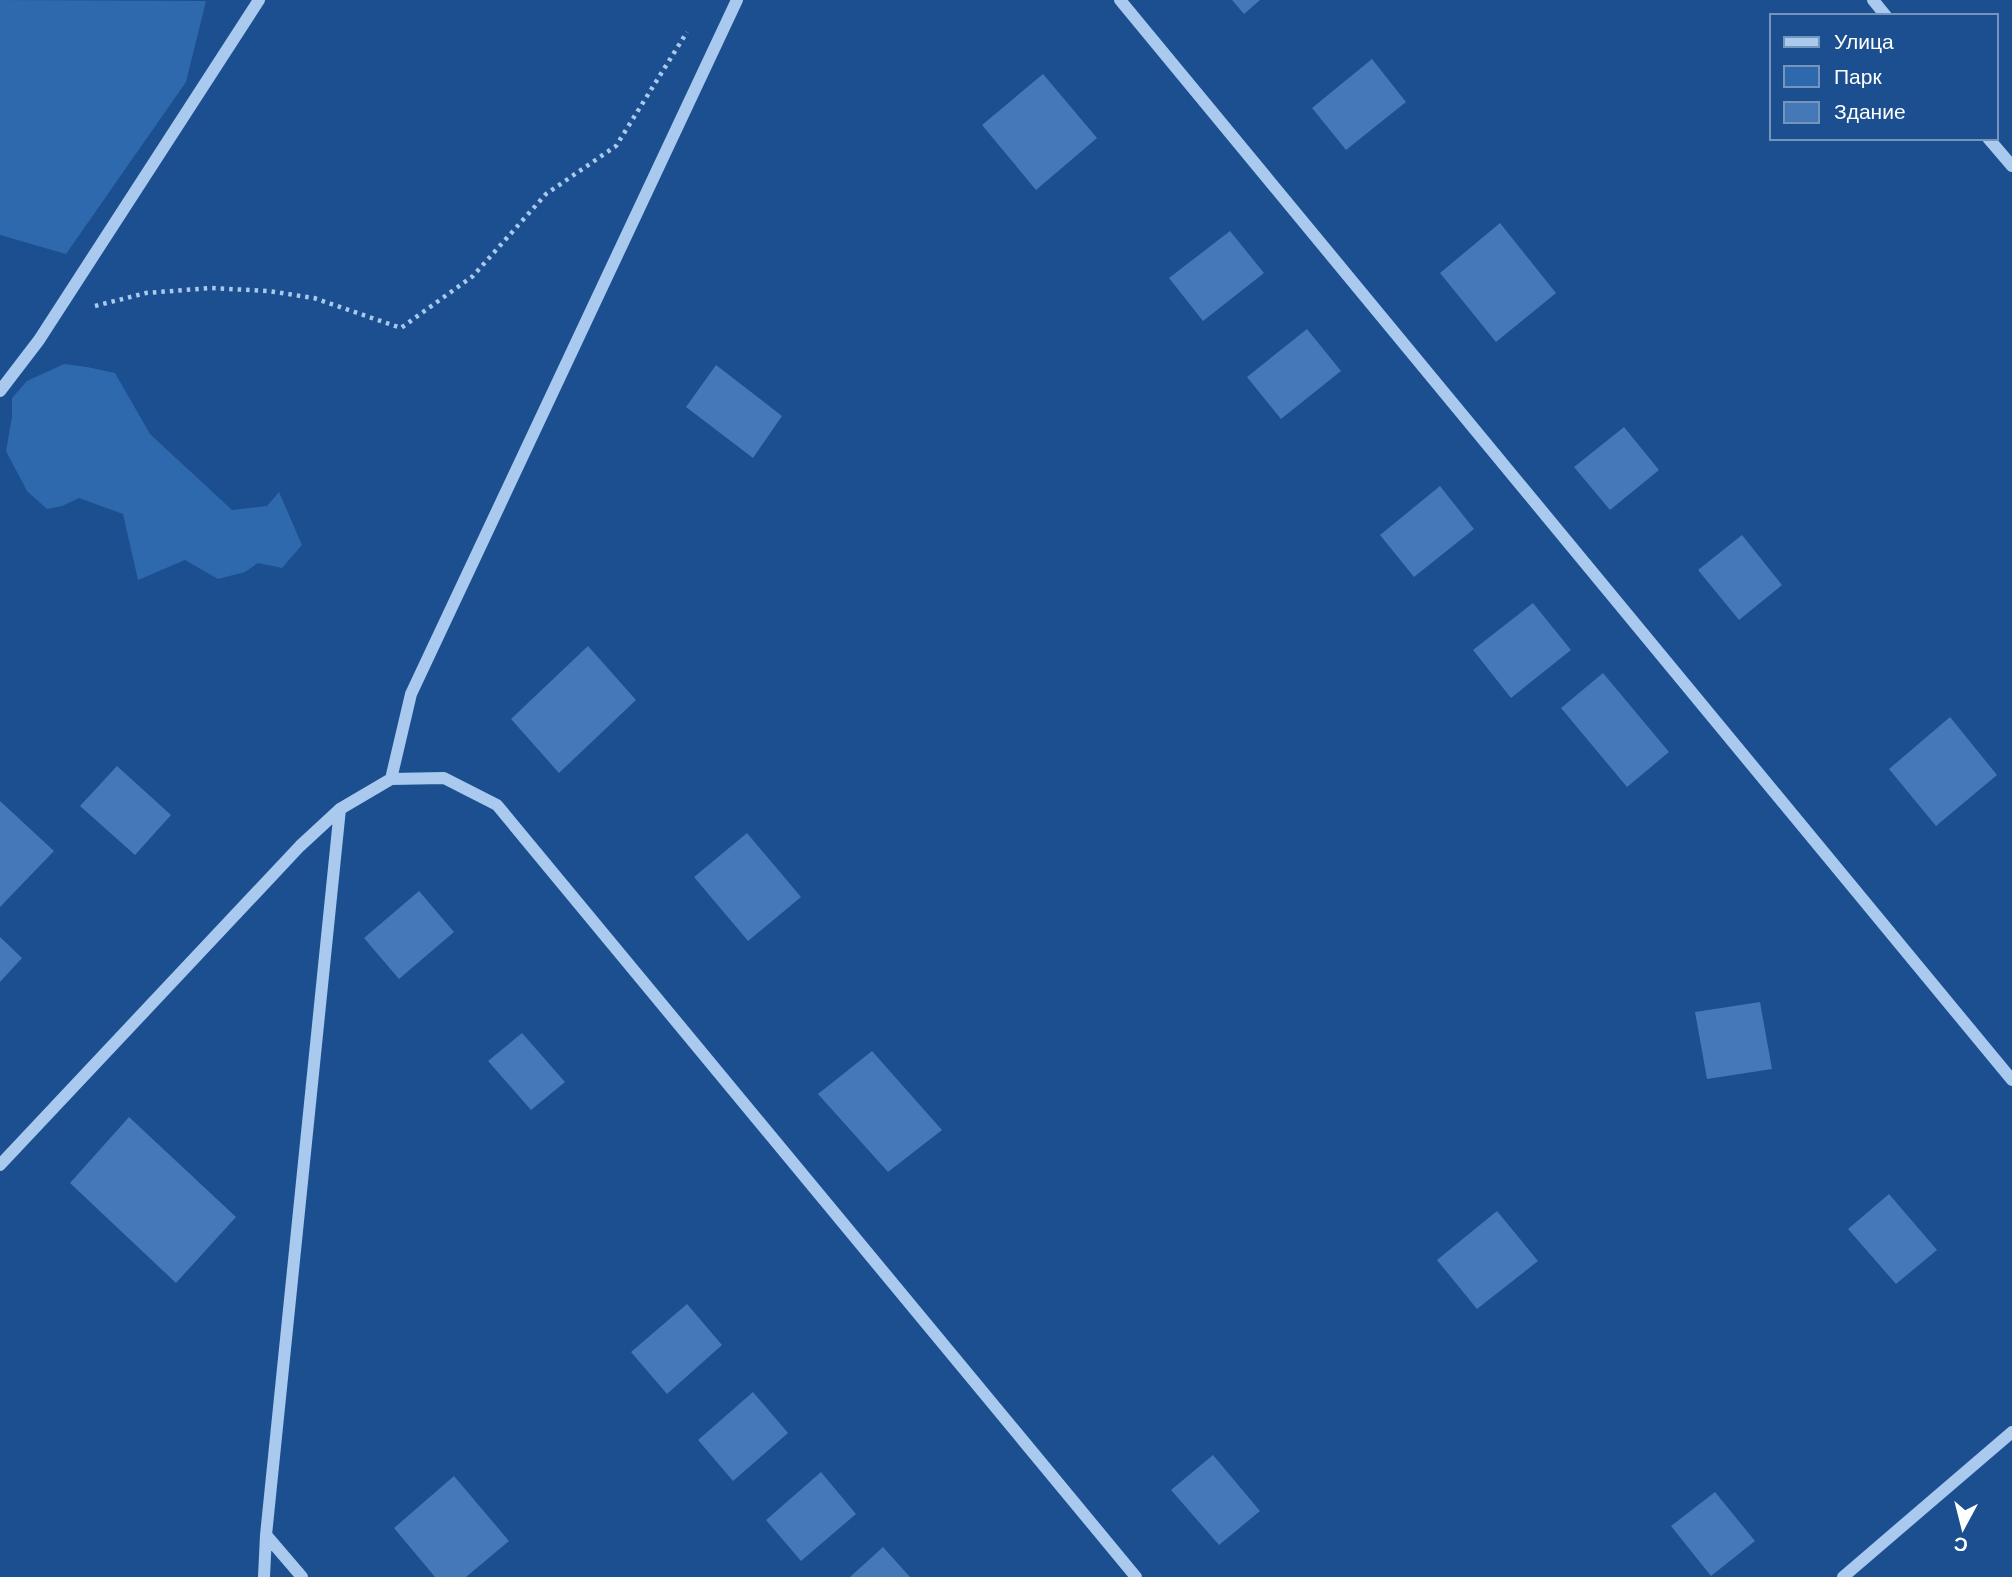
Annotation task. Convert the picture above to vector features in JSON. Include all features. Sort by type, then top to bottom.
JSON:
[{"type":"street","points":[[0,391],[39,340],[258,0]]},
{"type":"street","points":[[391,779],[411,694],[737,0]]},
{"type":"street","points":[[1120,0],[2012,1080]]},
{"type":"street","points":[[1873,0],[1884,14]]},
{"type":"street","points":[[1991,140],[2012,166]]},
{"type":"street","points":[[0,1165],[300,846],[340,809],[391,779],[443,778],[497,805],[1136,1577]]},
{"type":"street","points":[[264,1577],[266,1535],[340,809]]},
{"type":"street","points":[[1843,1577],[2012,1432]]},
{"type":"street","points":[[266,1535],[302,1577]]},
{"type":"path","points":[[53,316],[146,293],[211,288],[268,291],[314,298],[401,328],[473,276],[546,194],[615,146],[687,32]]},
{"type":"green space","points":[[0,0],[206,1],[186,82],[66,254],[0,235]]},
{"type":"green space","points":[[64,364],[115,373],[150,434],[232,510],[267,506],[279,492],[302,545],[282,568],[258,563],[245,572],[218,579],[185,560],[138,580],[123,514],[79,498],[47,509],[27,491],[6,451],[12,417],[12,398],[27,381]]},
{"type":"building","points":[[1232,0],[1260,0],[1244,14]]},
{"type":"building","points":[[1372,59],[1406,102],[1346,150],[1312,108]]},
{"type":"building","points":[[1043,74],[1097,138],[1036,190],[982,125]]},
{"type":"building","points":[[1500,223],[1556,293],[1496,342],[1440,273]]},
{"type":"building","points":[[1230,231],[1264,273],[1203,321],[1169,278]]},
{"type":"building","points":[[1307,329],[1341,371],[1281,419],[1247,377]]},
{"type":"building","points":[[716,365],[782,416],[753,458],[686,407]]},
{"type":"building","points":[[1624,427],[1659,470],[1610,510],[1574,467]]},
{"type":"building","points":[[1440,486],[1474,529],[1414,577],[1380,535]]},
{"type":"building","points":[[1742,535],[1782,585],[1739,620],[1698,570]]},
{"type":"building","points":[[1533,603],[1571,650],[1511,698],[1473,650]]},
{"type":"building","points":[[588,646],[636,700],[559,773],[511,719]]},
{"type":"building","points":[[1603,673],[1669,752],[1627,787],[1561,708]]},
{"type":"building","points":[[1950,717],[1997,775],[1936,826],[1889,769]]},
{"type":"building","points":[[117,766],[171,815],[135,855],[80,806]]},
{"type":"building","points":[[0,801],[54,851],[0,907]]},
{"type":"building","points":[[747,833],[801,897],[748,941],[694,877]]},
{"type":"building","points":[[419,891],[454,932],[399,979],[364,938]]},
{"type":"building","points":[[0,937],[22,958],[0,982]]},
{"type":"building","points":[[1760,1002],[1772,1069],[1707,1079],[1695,1012]]},
{"type":"building","points":[[522,1033],[565,1082],[531,1110],[488,1061]]},
{"type":"building","points":[[872,1051],[942,1130],[888,1172],[818,1094]]},
{"type":"building","points":[[129,1117],[236,1217],[176,1283],[70,1183]]},
{"type":"building","points":[[1889,1194],[1937,1250],[1896,1284],[1848,1229]]},
{"type":"building","points":[[1497,1211],[1538,1261],[1477,1309],[1437,1260]]},
{"type":"building","points":[[687,1304],[722,1345],[667,1394],[631,1352]]},
{"type":"building","points":[[753,1392],[788,1433],[733,1481],[698,1440]]},
{"type":"building","points":[[1213,1455],[1260,1511],[1219,1545],[1171,1490]]},
{"type":"building","points":[[821,1472],[856,1514],[801,1561],[766,1520]]},
{"type":"building","points":[[454,1476],[509,1541],[466,1577],[435,1577],[394,1528]]},
{"type":"building","points":[[1715,1492],[1755,1541],[1711,1576],[1671,1526]]},
{"type":"building","points":[[883,1547],[910,1577],[850,1577]]}]
